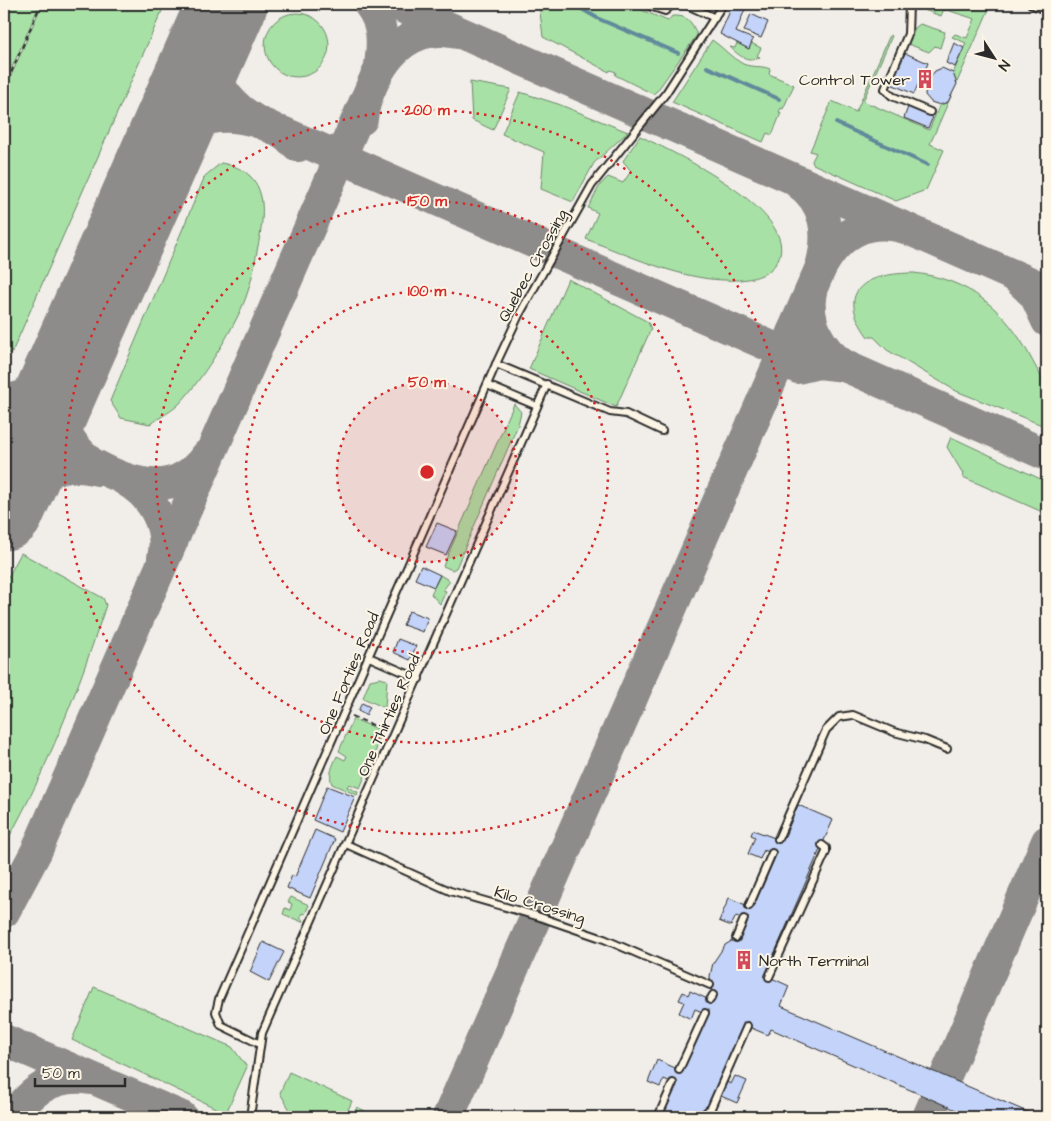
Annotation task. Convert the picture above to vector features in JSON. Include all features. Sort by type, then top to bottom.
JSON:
[{"type":"lane","points":[[643,4],[665,11],[673,4]]},
{"type":"lane","points":[[684,4],[715,18]]},
{"type":"lane","name":"Quebec Crossing","points":[[508,338],[601,172],[640,127],[666,93],[723,4]]},
{"type":"lane","points":[[897,4],[908,4],[908,34],[885,89],[892,96],[930,112]]},
{"type":"lane","points":[[1031,4],[1047,11]]},
{"type":"lane","name":"One Forties Road","points":[[260,1044],[226,1029],[217,1018],[219,999],[508,338]]},
{"type":"lane","points":[[496,364],[610,412],[626,414],[662,431]]},
{"type":"lane","name":"One Thirties Road","points":[[250,1117],[262,1033],[395,735],[547,384]]},
{"type":"lane","points":[[487,385],[537,406]]},
{"type":"lane","points":[[369,657],[418,680]]},
{"type":"lane","points":[[778,839],[826,730],[839,717],[853,715],[894,732],[926,740],[947,749]]},
{"type":"lane","name":"Kilo Crossing","points":[[346,844],[460,894],[536,916],[611,941],[710,985]]},
{"type":"lane","points":[[769,977],[826,852],[826,848],[822,845]]},
{"type":"lane","points":[[749,906],[772,853]]},
{"type":"lane","points":[[736,938],[744,919]]},
{"type":"lane","points":[[679,1070],[705,1013]]},
{"type":"lane","points":[[705,1113],[711,1108],[747,1026]]},
{"type":"lane","points":[[658,1117],[673,1084]]},
{"type":"path","points":[[4,89],[41,4]]},
{"type":"path","points":[[345,713],[395,735]]},
{"type":"green space","points":[[4,4],[40,4],[4,86]]},
{"type":"green space","points":[[42,4],[165,4],[13,350],[6,350],[6,352],[13,352],[4,355],[4,92]]},
{"type":"green space","points":[[539,4],[627,4],[668,21],[672,16],[686,18],[693,26],[697,35],[653,94],[615,75],[616,72],[610,70],[609,72],[543,37]]},
{"type":"green space","points":[[927,4],[987,4],[989,9],[930,144],[944,150],[926,190],[896,201],[813,164],[812,161],[816,153],[810,151],[832,101],[856,112],[890,35],[892,36],[863,101],[929,130],[966,43],[952,37],[955,34],[967,38],[975,19],[947,10],[943,11],[941,16],[924,10]]},
{"type":"green space","points":[[291,13],[303,13],[320,22],[327,33],[329,45],[327,57],[320,68],[303,77],[291,77],[279,72],[270,63],[265,51],[265,39],[270,27],[279,18]]},
{"type":"green space","points":[[920,24],[945,32],[940,48],[935,46],[929,52],[908,44],[915,28]]},
{"type":"green space","points":[[712,40],[743,64],[770,69],[769,74],[794,85],[783,109],[781,108],[779,112],[781,113],[772,135],[767,133],[763,142],[672,102]]},
{"type":"green space","points":[[737,43],[749,49],[751,43],[761,48],[757,56],[760,57],[747,59],[740,55],[730,47],[735,48]]},
{"type":"green space","points":[[470,82],[511,89],[493,130],[472,120]]},
{"type":"green space","points":[[520,92],[558,104],[628,132],[594,163],[573,202],[541,189],[544,152],[502,134]]},
{"type":"green space","points":[[640,136],[679,155],[704,170],[730,186],[753,204],[771,223],[780,242],[778,260],[774,266],[755,278],[707,279],[672,271],[586,239],[598,213],[588,208],[600,185],[608,177],[623,183],[631,171],[623,161]]},
{"type":"green space","points":[[221,163],[236,167],[248,174],[260,193],[262,205],[261,232],[250,285],[243,304],[229,333],[209,365],[190,392],[178,405],[150,424],[121,418],[110,401],[205,176]]},
{"type":"green space","points":[[914,273],[934,276],[969,290],[984,300],[1010,325],[1045,385],[1048,398],[1047,427],[956,391],[887,350],[874,337],[868,337],[858,320],[854,307],[855,296],[861,287],[882,276]]},
{"type":"green space","points":[[568,279],[648,322],[651,329],[616,407],[529,369]]},
{"type":"green space","points":[[514,404],[521,412],[518,425],[456,568],[452,570],[443,566]]},
{"type":"green space","points":[[951,437],[1047,482],[1047,514],[963,477],[964,472],[962,472],[947,447]]},
{"type":"green space","points":[[21,553],[103,598],[106,605],[85,666],[48,759],[4,846],[4,585]]},
{"type":"green space","points":[[440,575],[450,581],[443,590],[446,591],[440,604],[431,594]]},
{"type":"green space","points":[[380,678],[387,680],[385,708],[363,698],[370,680]]},
{"type":"green space","points":[[353,719],[381,730],[376,750],[360,788],[349,784],[347,787],[358,792],[357,795],[332,784],[331,777],[337,756],[345,760],[347,756],[339,751]]},
{"type":"green space","points":[[291,897],[309,905],[305,914],[302,913],[300,918],[303,920],[302,922],[283,914],[285,908],[290,910],[292,904],[288,902]]},
{"type":"green space","points":[[94,987],[232,1047],[247,1067],[226,1113],[72,1040]]},
{"type":"green space","points":[[289,1072],[352,1101],[348,1110],[354,1113],[357,1107],[365,1111],[362,1117],[294,1117],[280,1093]]},
{"type":"building","points":[[733,4],[745,9],[736,32],[753,39],[749,49],[720,34]]},
{"type":"building","points":[[753,4],[773,4],[770,11]]},
{"type":"building","points":[[751,14],[768,22],[761,38],[744,31]]},
{"type":"building","points":[[954,43],[964,48],[955,67],[946,63]]},
{"type":"building","name":"Control Tower","points":[[905,53],[928,63],[923,75],[930,78],[935,71],[942,68],[953,73],[957,84],[948,102],[940,105],[931,102],[925,95],[926,85],[919,82],[914,94],[891,84]]},
{"type":"building","points":[[908,107],[933,117],[928,128],[904,118]]},
{"type":"building","points":[[437,523],[457,531],[446,555],[426,547]]},
{"type":"building","points":[[421,566],[440,575],[434,587],[415,579]]},
{"type":"building","points":[[409,611],[428,618],[423,632],[403,625]]},
{"type":"building","points":[[398,639],[416,646],[410,660],[393,652]]},
{"type":"building","points":[[362,703],[370,707],[366,715],[358,711]]},
{"type":"building","points":[[327,786],[355,797],[340,832],[313,820]]},
{"type":"building","name":"North Terminal","points":[[798,805],[833,820],[765,975],[789,986],[781,1006],[1039,1117],[972,1117],[771,1029],[768,1035],[744,1025],[720,1079],[731,1084],[735,1076],[747,1081],[737,1103],[714,1093],[703,1117],[661,1117],[675,1084],[664,1079],[660,1087],[648,1082],[657,1060],[682,1071],[707,1014],[695,1009],[691,1019],[679,1013],[684,1002],[679,1000],[683,992],[688,995],[690,991],[712,1001],[710,976],[713,963],[725,945],[740,936],[746,920],[736,916],[731,926],[719,921],[729,898],[753,908],[776,855],[764,850],[760,859],[748,854],[755,837],[751,835],[753,830],[783,841]]},
{"type":"building","points":[[315,830],[335,839],[310,898],[287,888],[292,875],[295,877]]},
{"type":"building","points":[[263,942],[284,952],[269,982],[250,972]]},
{"type":"waterway","points":[[573,4],[599,19],[678,53]]},
{"type":"waterway","points":[[707,67],[779,99]]},
{"type":"waterway","points":[[836,123],[928,165]]},
{"type":"taxiway","points":[[227,4],[215,39],[213,55],[215,70],[228,98],[258,122]]},
{"type":"taxiway","points":[[369,4],[380,26],[382,49],[380,65]]},
{"type":"taxiway","points":[[395,4],[1047,290]]},
{"type":"taxiway","points":[[362,119],[366,101],[378,72],[395,51],[405,42],[429,32],[457,33]]},
{"type":"taxiway","points":[[4,912],[36,852],[366,99]]},
{"type":"taxiway","points":[[154,169],[169,142],[183,130],[199,122],[216,117],[234,117],[268,126],[298,146]]},
{"type":"taxiway","points":[[282,132],[795,357],[819,363]]},
{"type":"taxiway","points":[[797,182],[815,200],[824,220],[825,243],[821,267]]},
{"type":"taxiway","points":[[448,1117],[821,267],[837,245],[856,231],[879,225],[906,228]]},
{"type":"taxiway","points":[[1017,278],[1035,295],[1047,321]]},
{"type":"taxiway","points":[[811,291],[810,314],[817,335],[829,353],[847,367]]},
{"type":"taxiway","points":[[73,352],[63,380],[60,408],[67,434],[86,458]]},
{"type":"taxiway","points":[[4,400],[23,396],[41,388],[56,376],[68,360]]},
{"type":"taxiway","points":[[798,368],[819,363],[845,366],[1047,455]]},
{"type":"taxiway","points":[[4,415],[105,470],[141,483],[159,484],[176,481],[192,471],[207,455]]},
{"type":"taxiway","points":[[4,445],[9,473],[4,507]]},
{"type":"taxiway","points":[[4,512],[12,499],[32,480],[43,473],[69,467],[98,470]]},
{"type":"taxiway","points":[[125,480],[143,494],[157,513],[164,534],[163,558]]},
{"type":"taxiway","points":[[928,1117],[1047,841]]},
{"type":"taxiway","points":[[4,1040],[182,1117]]},
{"type":"taxiway","points":[[14,1117],[28,1098],[46,1085],[67,1078],[91,1079]]},
{"type":"runway","points":[[4,510],[227,4]]},
{"type":"place","name":"Control Tower","points":[[925,79]]},
{"type":"place","name":"North Terminal","points":[[744,960]]}]
